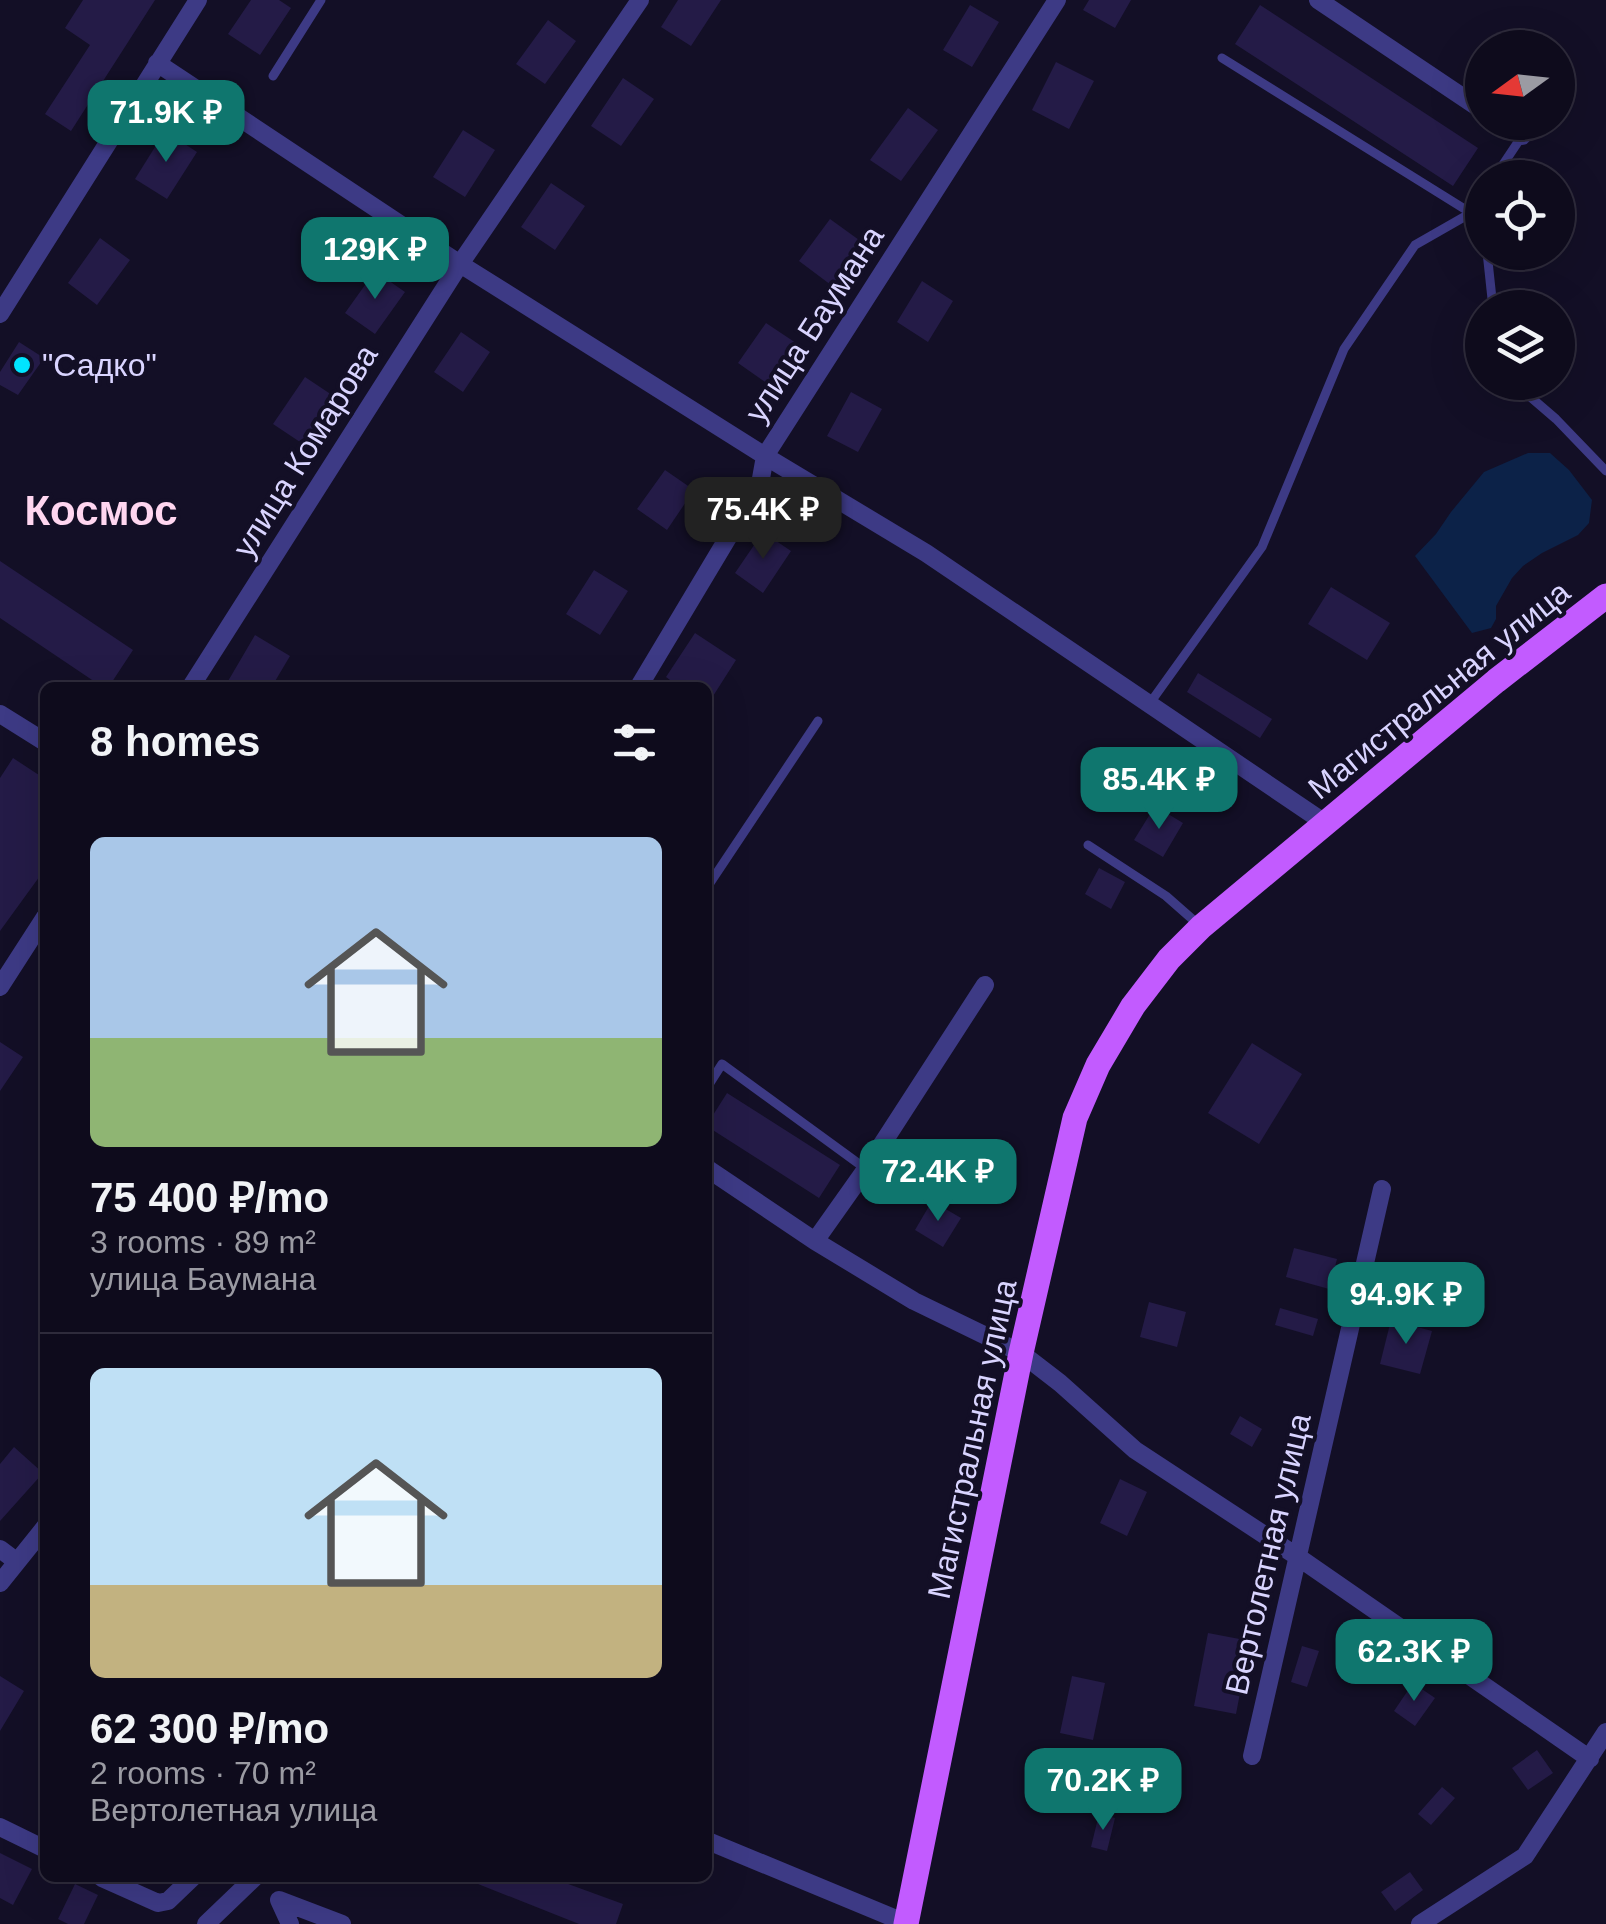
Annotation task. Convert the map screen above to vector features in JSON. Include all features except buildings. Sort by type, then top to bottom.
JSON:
[{"type":"main road","name":"Магистральная улица","points":[[906,1923],[1022,1352],[1075,1118],[1098,1065],[1133,1006],[1169,959],[1201,927],[1496,681],[1606,596]]},
{"type":"street","points":[[0,314],[198,0]]},
{"type":"street","name":"улица Комарова","points":[[194,682],[460,264],[640,0]]},
{"type":"street","name":"улица Баумана","points":[[642,682],[760,484],[765,456],[1057,0]]},
{"type":"street","points":[[1332,3],[1465,98]]},
{"type":"street","points":[[157,63],[460,264],[926,553],[1326,824]]},
{"type":"street","points":[[0,714],[40,739]]},
{"type":"street","points":[[0,987],[40,925]]},
{"type":"street","points":[[815,1241],[984,985]]},
{"type":"street","points":[[712,1172],[914,1301],[1022,1352],[1136,1450],[1590,1759]]},
{"type":"street","name":"Вертолетная улица","points":[[1252,1756],[1382,1189]]},
{"type":"street","points":[[0,1583],[40,1534]]},
{"type":"street","points":[[0,1549],[16,1560]]},
{"type":"street","points":[[1420,1924],[1526,1856],[1606,1732]]},
{"type":"street","points":[[0,1827],[40,1847]]},
{"type":"street","points":[[712,1844],[906,1923]]},
{"type":"street","points":[[111,1882],[158,1904],[168,1901],[188,1882]]},
{"type":"street","points":[[206,1924],[250,1882]]},
{"type":"street","points":[[268,1882],[290,1924]]},
{"type":"street","points":[[279,1900],[342,1924]]},
{"type":"lane","points":[[272,76],[317,1]]},
{"type":"lane","points":[[1222,58],[1465,208]]},
{"type":"lane","points":[[1150,703],[1262,547],[1344,349],[1415,244],[1465,215]]},
{"type":"lane","points":[[1534,400],[1606,471]]},
{"type":"lane","points":[[712,880],[818,721]]},
{"type":"lane","points":[[1088,845],[1166,896],[1201,927]]},
{"type":"lane","points":[[712,1080],[722,1064],[866,1169]]},
{"type":"water","points":[[1528,453],[1550,453],[1569,470],[1592,500],[1589,523],[1578,535],[1523,566],[1496,606],[1491,628],[1472,633],[1415,556],[1484,472]]},
{"type":"place","name":"\"Садко\"","points":[[22,365]]},
{"type":"district","name":"Космос","points":[[101,510]]}]
